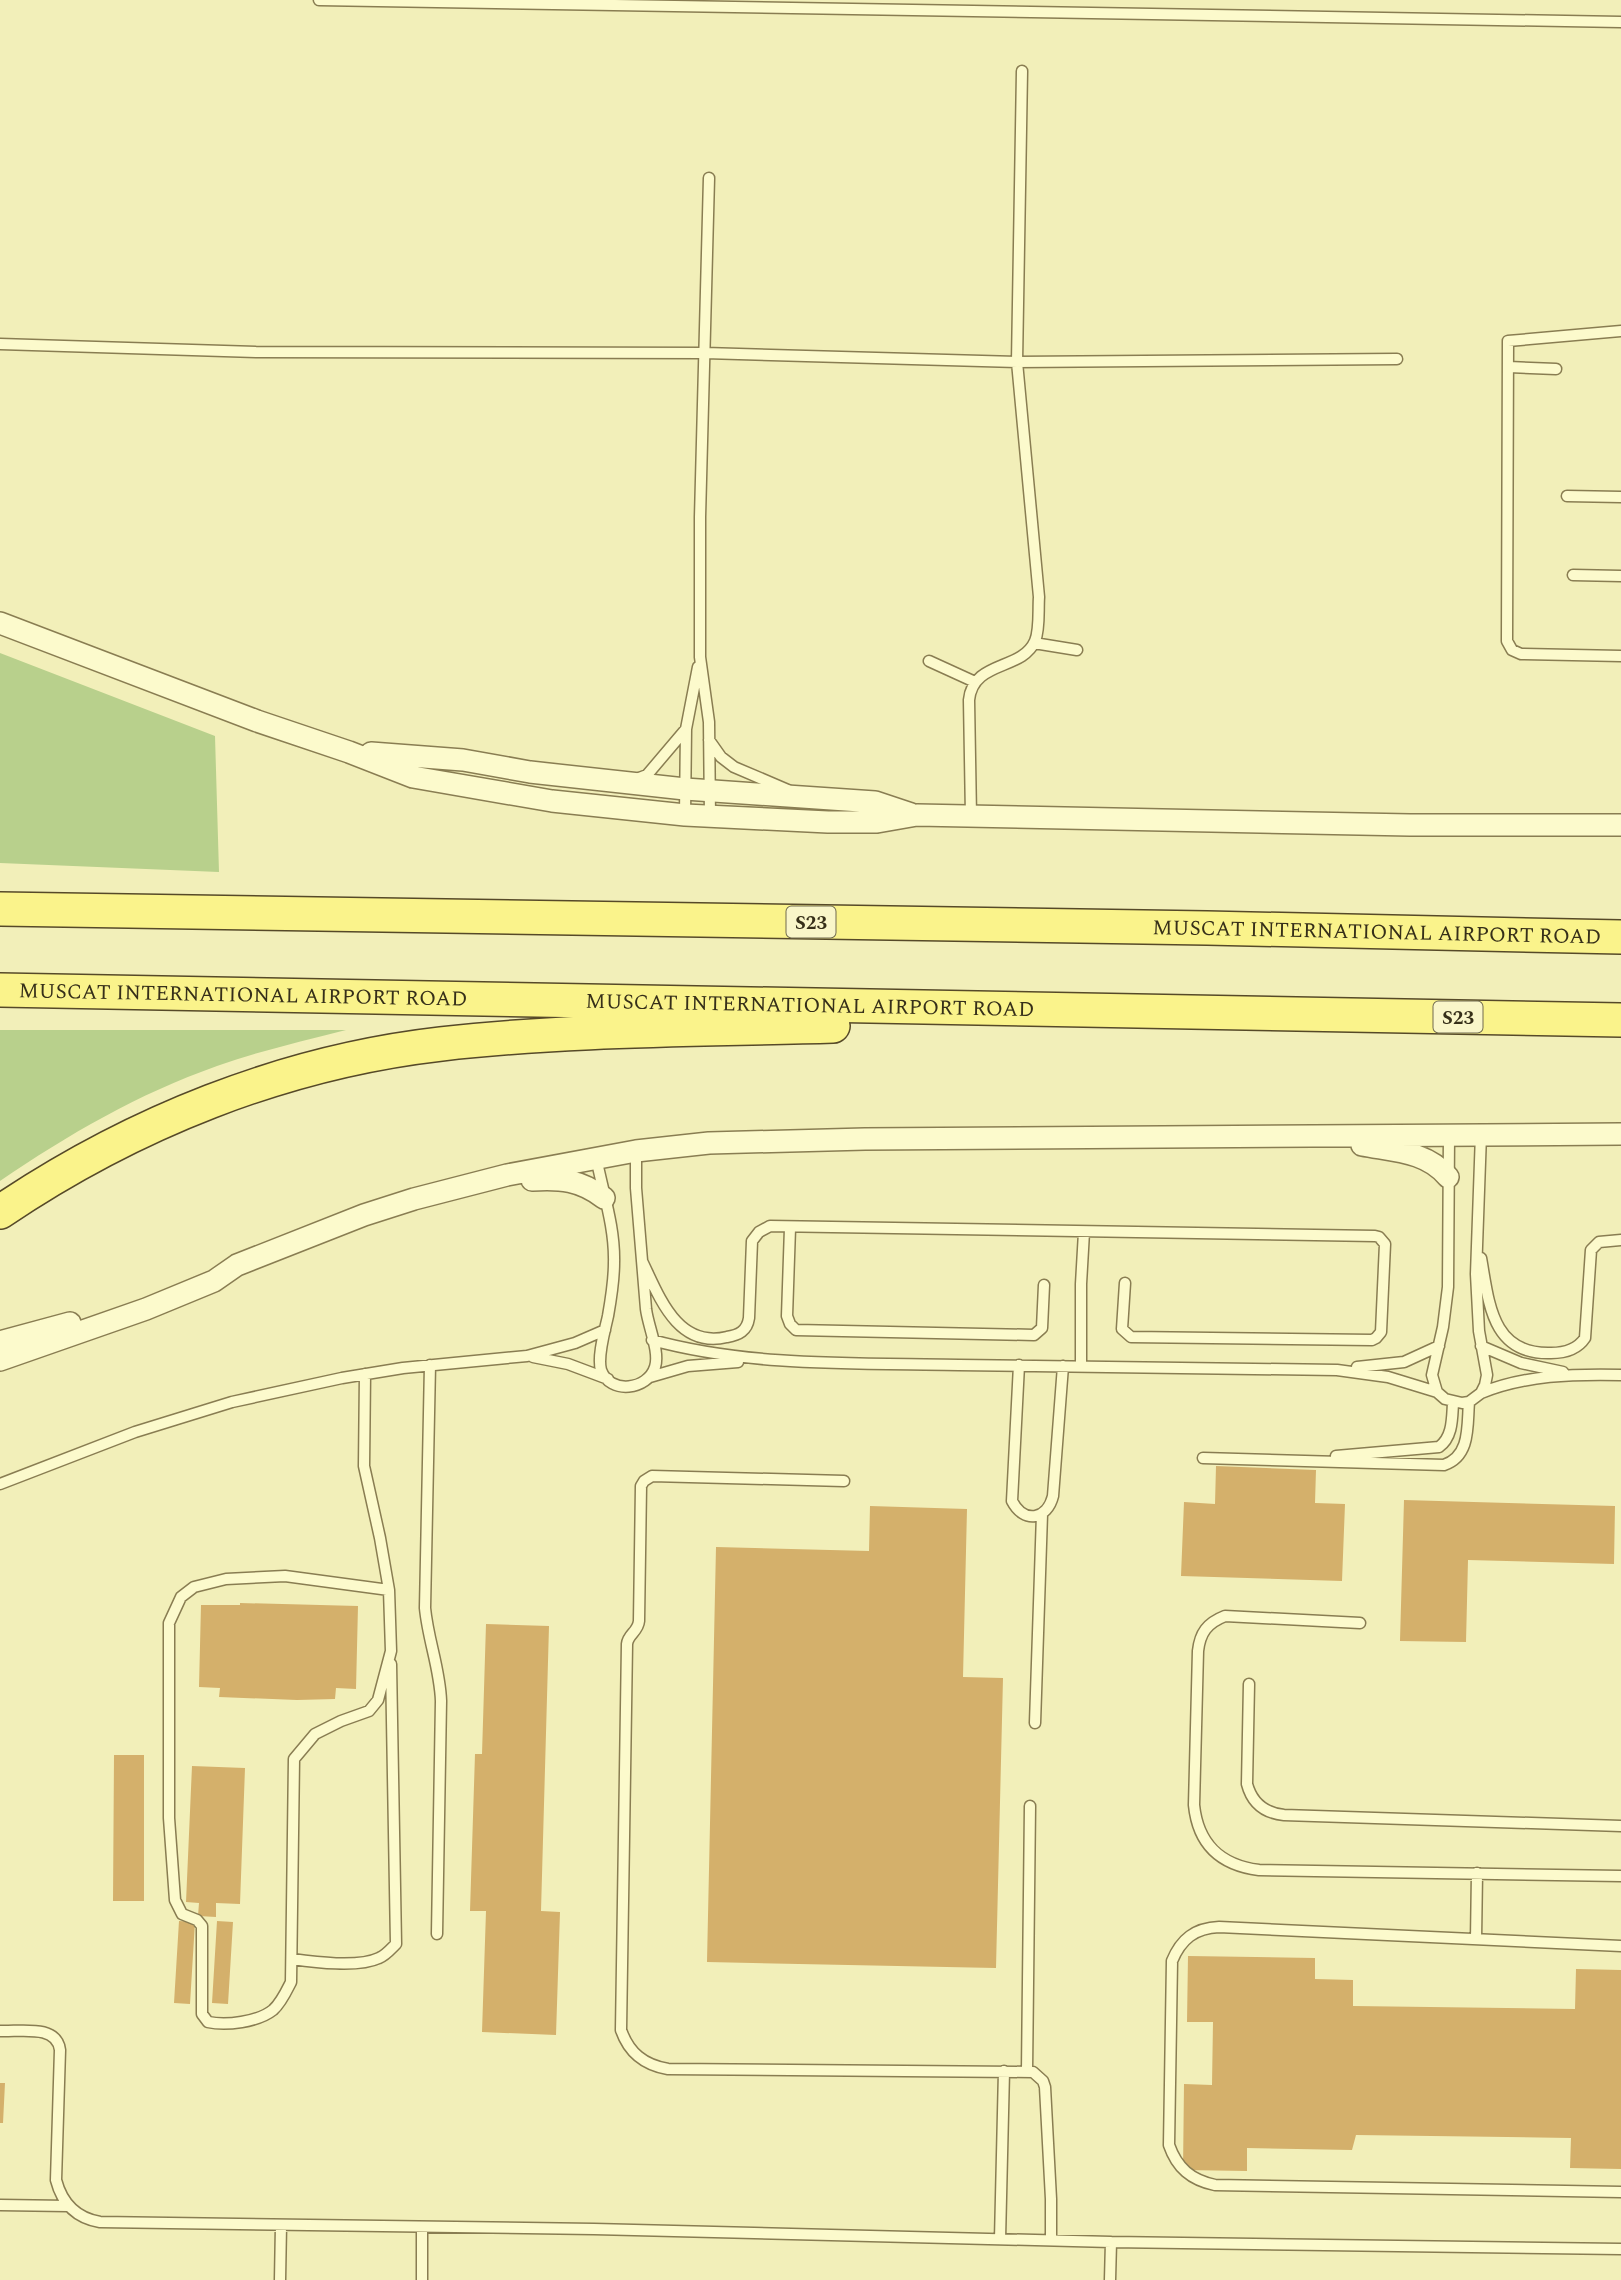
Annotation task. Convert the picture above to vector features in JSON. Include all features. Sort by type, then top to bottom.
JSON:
[{"type":"main road","name":"MUSCAT INTERNATIONAL AIRPORT ROAD","points":[[0,909],[1621,937]]},
{"type":"main road","name":"MUSCAT INTERNATIONAL AIRPORT ROAD","points":[[0,990],[1621,1020]]},
{"type":"main road","points":[[0,1212],[80,1161],[125,1138],[236,1092],[302,1071],[439,1044],[586,1033],[1295,1014]]},
{"type":"street","points":[[0,623],[413,778],[576,804],[685,815],[853,822],[877,822],[917,816],[971,816],[1410,825],[1621,825]]},
{"type":"street","points":[[349,752],[463,760],[530,772],[685,789],[875,802],[917,816]]},
{"type":"street","points":[[0,1342],[72,1322],[136,1300],[207,1270],[237,1265],[364,1215],[463,1185],[596,1157],[709,1143],[1621,1133]]},
{"type":"street","points":[[1315,1136],[1419,1156],[1440,1167],[1448,1177]]},
{"type":"street","points":[[463,1185],[554,1178],[587,1187],[604,1198]]},
{"type":"street","points":[[0,1360],[146,1309],[214,1281],[237,1265]]},
{"type":"lane","points":[[319,0],[1621,22]]},
{"type":"lane","points":[[971,816],[969,700],[975,682],[985,673],[1024,653],[1034,643],[1037,633],[1039,597],[1017,362],[1022,71]]},
{"type":"lane","points":[[709,178],[700,517],[700,657],[709,722],[710,816]]},
{"type":"lane","points":[[1621,331],[1508,341],[1509,646],[1521,654],[1621,656]]},
{"type":"lane","points":[[0,344],[257,352],[705,353],[1017,362],[1397,359]]},
{"type":"lane","points":[[1509,367],[1556,369]]},
{"type":"lane","points":[[1567,496],[1621,497]]},
{"type":"lane","points":[[1573,575],[1621,576]]},
{"type":"lane","points":[[1034,643],[1077,650]]},
{"type":"lane","points":[[685,815],[687,729],[700,657]]},
{"type":"lane","points":[[929,661],[975,682]]},
{"type":"lane","points":[[629,783],[647,775],[687,729]]},
{"type":"lane","points":[[709,740],[721,757],[734,767],[803,796]]},
{"type":"lane","points":[[1480,1394],[1487,1375],[1481,1346],[1476,1275],[1481,1134]]},
{"type":"lane","points":[[1437,1392],[1432,1375],[1448,1287],[1449,1135]]},
{"type":"lane","points":[[527,1356],[568,1364],[629,1387],[641,1384],[650,1377],[656,1367],[656,1354],[647,1317],[636,1188],[636,1152]]},
{"type":"lane","points":[[596,1157],[611,1220],[614,1266],[601,1348],[601,1369],[608,1379]]},
{"type":"lane","points":[[642,1261],[665,1308],[682,1328],[701,1338],[723,1339],[738,1335],[748,1323],[751,1247],[755,1236],[770,1226],[1375,1236],[1385,1244],[1381,1332],[1372,1339],[1131,1337],[1122,1329],[1125,1283]]},
{"type":"lane","points":[[790,1228],[787,1317],[796,1329],[1034,1335],[1042,1328],[1044,1285]]},
{"type":"lane","points":[[1477,1231],[1491,1312],[1497,1326],[1507,1338],[1520,1346],[1546,1353],[1572,1349],[1585,1338],[1591,1250],[1599,1242],[1621,1240]]},
{"type":"lane","points":[[1081,1366],[1084,1232]]},
{"type":"lane","points":[[0,1484],[184,1416],[269,1393],[365,1374],[527,1356],[575,1343],[605,1330]]},
{"type":"lane","points":[[652,1340],[717,1355],[754,1359],[1337,1370],[1388,1377],[1437,1392],[1454,1403],[1469,1402],[1480,1394],[1516,1381],[1583,1374],[1621,1375]]},
{"type":"lane","points":[[1337,1370],[1404,1362],[1439,1346]]},
{"type":"lane","points":[[1481,1346],[1521,1363],[1583,1374]]},
{"type":"lane","points":[[650,1377],[688,1366],[754,1359]]},
{"type":"lane","points":[[430,1365],[425,1608],[441,1694],[436,1934]]},
{"type":"lane","points":[[1019,1365],[1012,1501],[1024,1515],[1033,1517],[1050,1507],[1053,1496],[1063,1366]]},
{"type":"lane","points":[[292,1959],[339,1963],[367,1961],[380,1958],[396,1944],[389,1590],[364,1466],[365,1374]]},
{"type":"lane","points":[[1203,1458],[1444,1465],[1457,1459],[1465,1447],[1469,1402]]},
{"type":"lane","points":[[1288,1460],[1434,1449],[1448,1439],[1454,1403]]},
{"type":"lane","points":[[844,1481],[657,1476],[648,1478],[641,1486],[639,1621],[627,1640],[621,2031],[634,2054],[650,2065],[668,2069],[1027,2071],[1039,2076],[1045,2087],[1051,2240]]},
{"type":"lane","points":[[1035,1723],[1042,1514]]},
{"type":"lane","points":[[389,1590],[285,1576],[226,1579],[194,1587],[181,1597],[169,1623],[169,1804],[175,1900],[182,1914],[197,1920],[202,1926],[202,2014],[208,2022],[241,2022],[271,2012],[280,2003],[291,1982],[294,1759],[315,1734],[369,1711],[377,1700],[391,1651]]},
{"type":"lane","points":[[1360,1623],[1224,1616],[1205,1629],[1199,1639],[1198,1651],[1196,1819],[1200,1833],[1218,1856],[1244,1868],[1621,1875]]},
{"type":"lane","points":[[1249,1684],[1247,1784],[1252,1798],[1269,1812],[1621,1826]]},
{"type":"lane","points":[[1027,2071],[1030,1806]]},
{"type":"lane","points":[[1476,1940],[1477,1873]]},
{"type":"lane","points":[[1621,1946],[1219,1927],[1194,1932],[1184,1939],[1172,1961],[1169,2145],[1172,2155],[1184,2171],[1192,2178],[1214,2185],[1621,2192]]},
{"type":"lane","points":[[0,2031],[44,2032],[54,2036],[59,2045],[55,2171],[58,2190],[68,2206],[84,2218],[100,2222],[1621,2249]]},
{"type":"lane","points":[[1000,2239],[1004,2071]]},
{"type":"lane","points":[[0,2205],[68,2206]]},
{"type":"lane","points":[[280,2280],[281,2225]]},
{"type":"lane","points":[[422,2227],[422,2280]]},
{"type":"lane","points":[[1110,2280],[1111,2242]]},
{"type":"green space","points":[[0,653],[215,736],[219,872],[0,863]]},
{"type":"green space","points":[[0,1030],[346,1030],[233,1061],[159,1089],[78,1131],[0,1181]]},
{"type":"building","points":[[1216,1466],[1316,1470],[1315,1503],[1345,1504],[1342,1581],[1181,1576],[1184,1502],[1215,1504]]},
{"type":"building","points":[[1404,1500],[1615,1506],[1614,1564],[1468,1560],[1466,1642],[1400,1641]]},
{"type":"building","points":[[870,1506],[967,1509],[963,1677],[1003,1678],[996,1968],[707,1962],[716,1547],[869,1551]]},
{"type":"building","points":[[240,1603],[358,1606],[356,1689],[336,1688],[335,1699],[297,1700],[219,1697],[220,1688],[199,1687],[201,1605]]},
{"type":"building","points":[[486,1624],[549,1626],[541,1911],[560,1912],[556,2035],[482,2032],[486,1911],[470,1911],[475,1754],[482,1754]]},
{"type":"building","points":[[114,1755],[144,1755],[144,1901],[113,1901]]},
{"type":"building","points":[[192,1766],[245,1768],[240,1904],[216,1903],[216,1917],[198,1916],[199,1903],[186,1902]]},
{"type":"building","points":[[179,1921],[195,1922],[190,2004],[174,2003]]},
{"type":"building","points":[[217,1921],[233,1922],[228,2004],[212,2003]]},
{"type":"building","points":[[1188,1956],[1315,1958],[1315,1979],[1353,1980],[1353,2006],[1575,2009],[1576,1969],[1621,1970],[1621,2169],[1570,2168],[1571,2138],[1356,2135],[1352,2150],[1247,2148],[1247,2171],[1183,2170],[1184,2084],[1212,2085],[1213,2022],[1187,2022]]},
{"type":"building","points":[[0,2083],[5,2083],[3,2123],[0,2123]]}]
